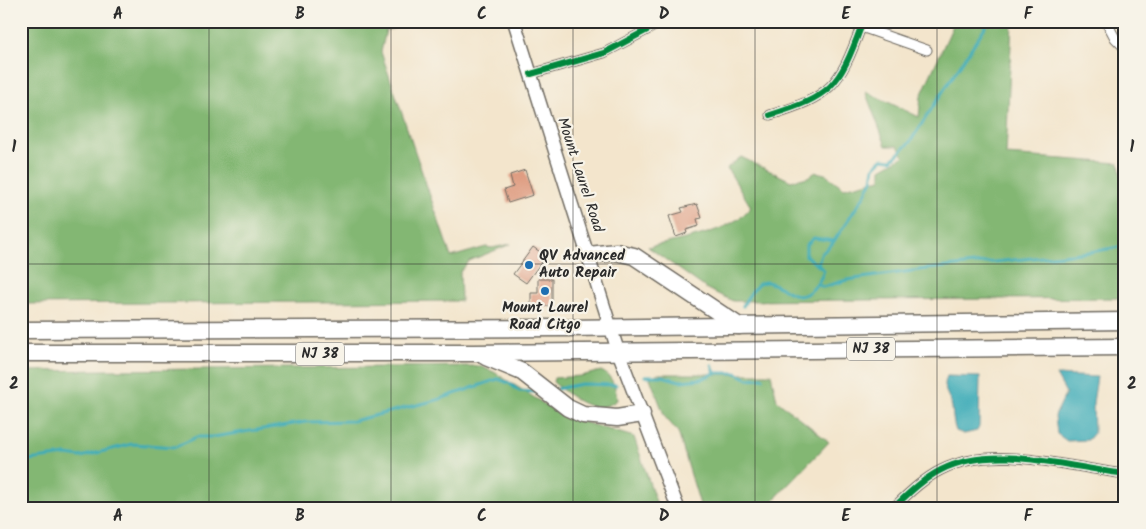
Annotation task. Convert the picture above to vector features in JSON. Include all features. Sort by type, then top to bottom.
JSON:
[{"type":"highway","points":[[589,255],[616,252],[634,256],[739,326]]},
{"type":"highway","name":"NJ 38","points":[[21,330],[739,326],[1125,321]]},
{"type":"highway","name":"NJ 38","points":[[21,353],[474,353],[1125,347]]},
{"type":"highway","points":[[474,353],[522,372],[561,403],[583,415],[611,418],[642,414]]},
{"type":"main road","name":"Mount Laurel Road","points":[[514,21],[618,351],[678,508]]},
{"type":"street","points":[[531,74],[604,53],[664,21]]},
{"type":"street","points":[[844,21],[927,50]]},
{"type":"street","points":[[1106,21],[1115,38],[1125,48]]},
{"type":"street","points":[[770,115],[821,96],[831,87],[845,66],[860,27]]},
{"type":"street","points":[[893,508],[923,481],[940,470],[975,458],[1015,458],[1125,474]]},
{"type":"green space","points":[[21,21],[436,21],[386,30],[381,52],[451,257],[486,247],[492,248],[511,244],[469,261],[460,272],[461,301],[21,304]]},
{"type":"green space","points":[[955,21],[1012,21],[1006,155],[1119,163],[1125,206],[1125,298],[733,301],[707,289],[648,247],[704,234],[731,223],[742,216],[751,207],[727,168],[741,157],[791,181],[808,177],[816,172],[825,174],[844,188],[881,179],[881,169],[904,156],[898,146],[886,146],[865,91],[919,117],[921,96]]},
{"type":"green space","points":[[479,366],[494,372],[563,416],[634,437],[658,508],[21,508],[21,371]]},
{"type":"green space","points":[[601,371],[611,379],[616,391],[617,400],[600,407],[591,406],[575,399],[553,382],[554,378],[581,376]]},
{"type":"green space","points":[[657,374],[771,374],[777,400],[829,442],[766,508],[701,508],[678,432],[665,417],[650,378]]},
{"type":"water","points":[[1056,375],[1097,377],[1093,403],[1094,433],[1088,440],[1067,441],[1057,434],[1055,416],[1066,393]]},
{"type":"water","points":[[947,376],[980,377],[979,427],[977,431],[964,434],[956,431],[951,403],[945,389]]},
{"type":"building","points":[[525,170],[533,195],[508,203],[504,190],[513,187],[510,175]]},
{"type":"building","points":[[697,204],[702,218],[697,219],[699,226],[686,230],[687,233],[676,237],[669,216],[683,212],[681,208]]},
{"type":"building","name":"QV Advanced Auto Repair","points":[[533,247],[546,256],[526,283],[513,274]]},
{"type":"building","name":"Mount Laurel Road Citgo","points":[[538,279],[552,279],[552,306],[531,306],[531,293],[538,293]]},
{"type":"waterway","points":[[818,264],[821,254],[832,244],[864,196],[872,180],[874,167],[882,159],[892,160],[910,142],[989,21]]},
{"type":"waterway","points":[[743,306],[756,286],[762,283],[774,284],[799,296],[808,293],[821,279],[824,270],[806,256],[806,245],[814,238],[834,241]]},
{"type":"waterway","points":[[817,284],[823,287],[847,280],[927,269],[1090,252],[1125,246]]},
{"type":"waterway","points":[[712,365],[715,373]]},
{"type":"waterway","points":[[645,376],[662,376],[680,381],[701,379],[715,373],[736,373],[748,379],[763,378]]},
{"type":"waterway","points":[[21,461],[66,455],[81,457],[132,444],[176,447],[196,437],[213,437],[306,422],[353,421],[437,400],[498,379],[509,383],[519,391],[537,392]]},
{"type":"waterway","points":[[557,389],[581,384],[616,385]]},
{"type":"cycle path","points":[[531,74],[604,53],[664,21]]},
{"type":"cycle path","points":[[770,115],[807,102],[820,95],[830,86],[839,76],[846,63],[861,27]]},
{"type":"cycle path","points":[[893,508],[922,482],[941,470],[961,462],[984,458],[1031,459],[1125,474]]},
{"type":"place","name":"QV Advanced Auto Repair","points":[[529,265]]},
{"type":"place","name":"Mount Laurel Road Citgo","points":[[545,291]]}]
